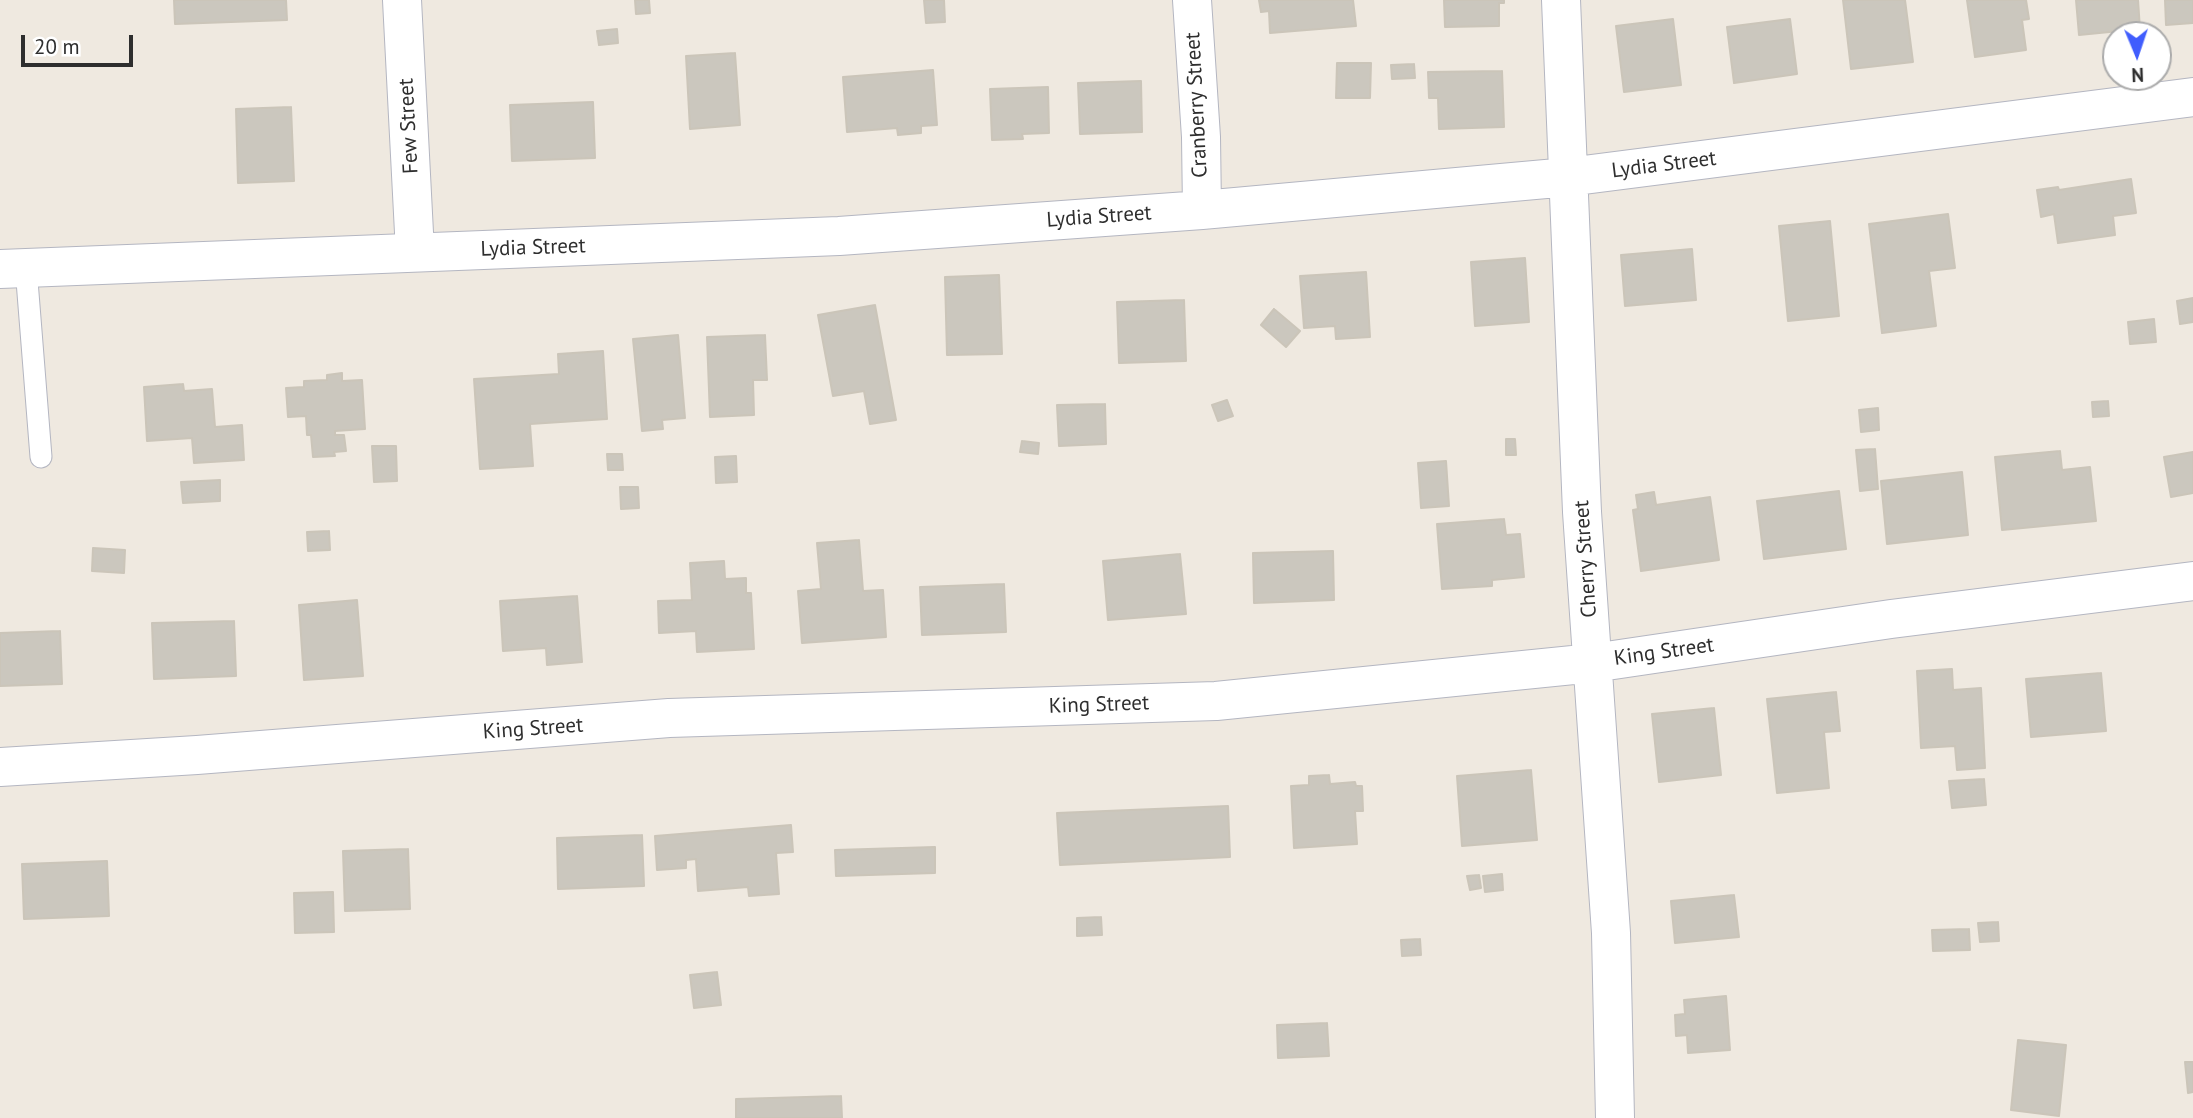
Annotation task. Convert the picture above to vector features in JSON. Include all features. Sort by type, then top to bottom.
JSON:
[{"type":"street","name":"Few Street","points":[[402,0],[415,252]]},
{"type":"street","name":"Cranberry Street","points":[[1192,0],[1201,137],[1202,210]]},
{"type":"street","name":"Cherry Street","points":[[1561,0],[1582,512],[1611,933],[1615,1118]]},
{"type":"street","name":"Lydia Street","points":[[13,268],[839,236],[1202,210],[1568,177],[2193,97]]},
{"type":"street","name":"King Street","points":[[0,767],[197,755],[669,718],[1216,701],[1593,663],[1892,620],[2193,581]]},
{"type":"lane","points":[[13,268],[41,457]]},
{"type":"building","points":[[174,0],[286,0],[287,20],[175,24]]},
{"type":"building","points":[[635,0],[649,0],[650,13],[636,14]]},
{"type":"building","points":[[924,0],[944,0],[945,22],[926,23]]},
{"type":"building","points":[[1259,0],[1353,0],[1356,26],[1270,33],[1269,11],[1261,12]]},
{"type":"building","points":[[1444,0],[1504,0],[1504,3],[1499,3],[1499,26],[1445,27]]},
{"type":"building","points":[[1843,0],[1905,0],[1913,62],[1851,69]]},
{"type":"building","points":[[1967,0],[2026,0],[2029,19],[2022,20],[2026,50],[1975,57]]},
{"type":"building","points":[[2076,0],[2138,0],[2139,21],[2102,21],[2102,33],[2079,35]]},
{"type":"building","points":[[2165,0],[2193,0],[2193,23],[2172,25],[2172,21],[2166,21]]},
{"type":"building","points":[[1673,19],[1681,85],[1624,92],[1616,26]]},
{"type":"building","points":[[1790,19],[1797,74],[1734,83],[1727,27]]},
{"type":"building","points":[[617,29],[618,43],[599,45],[597,31]]},
{"type":"building","points":[[735,53],[740,125],[690,129],[686,56]]},
{"type":"building","points":[[1337,63],[1371,63],[1370,98],[1336,98]]},
{"type":"building","points":[[1414,64],[1415,78],[1392,79],[1391,65]]},
{"type":"building","points":[[933,70],[937,125],[921,126],[921,133],[898,135],[897,128],[847,132],[843,77]]},
{"type":"building","points":[[1502,71],[1504,127],[1439,129],[1438,98],[1429,98],[1428,72]]},
{"type":"building","points":[[1141,81],[1142,132],[1080,134],[1078,83]]},
{"type":"building","points":[[1048,87],[1049,133],[1022,134],[1023,139],[992,140],[990,89]]},
{"type":"building","points":[[593,102],[595,158],[512,161],[510,105]]},
{"type":"building","points":[[291,107],[294,181],[238,183],[236,109]]},
{"type":"building","points":[[2131,179],[2136,213],[2113,216],[2115,235],[2058,243],[2054,214],[2041,217],[2037,190],[2058,187],[2059,190]]},
{"type":"building","points":[[1948,214],[1955,268],[1929,271],[1936,326],[1882,333],[1869,224]]},
{"type":"building","points":[[1830,221],[1839,316],[1788,321],[1779,226]]},
{"type":"building","points":[[1692,249],[1696,300],[1625,306],[1621,255]]},
{"type":"building","points":[[1525,258],[1529,322],[1475,326],[1471,262]]},
{"type":"building","points":[[1366,272],[1370,337],[1336,339],[1335,326],[1304,328],[1300,276]]},
{"type":"building","points":[[999,275],[1002,354],[947,355],[945,277]]},
{"type":"building","points":[[2193,298],[2193,322],[2180,324],[2177,301]]},
{"type":"building","points":[[1184,300],[1186,361],[1119,363],[1117,302]]},
{"type":"building","points":[[875,305],[896,420],[870,424],[864,391],[833,396],[818,315]]},
{"type":"building","points":[[1274,309],[1300,331],[1286,347],[1261,325]]},
{"type":"building","points":[[2154,319],[2156,342],[2130,344],[2128,322]]},
{"type":"building","points":[[678,335],[685,418],[662,420],[663,429],[642,431],[633,339]]},
{"type":"building","points":[[765,335],[767,380],[753,380],[754,415],[710,417],[707,337]]},
{"type":"building","points":[[603,351],[607,419],[530,424],[533,466],[480,469],[474,379],[559,374],[558,354]]},
{"type":"building","points":[[342,373],[342,381],[362,380],[365,429],[335,431],[335,435],[344,435],[346,451],[334,452],[335,456],[313,457],[311,435],[307,435],[306,416],[288,417],[286,388],[304,387],[304,381],[327,380],[327,375]]},
{"type":"building","points":[[183,384],[184,391],[212,389],[215,427],[242,425],[244,460],[194,463],[192,438],[147,441],[144,387]]},
{"type":"building","points":[[1227,400],[1233,416],[1218,421],[1212,405]]},
{"type":"building","points":[[2108,401],[2109,416],[2093,417],[2092,402]]},
{"type":"building","points":[[1105,404],[1106,444],[1059,446],[1057,405]]},
{"type":"building","points":[[1878,408],[1879,430],[1861,432],[1859,410]]},
{"type":"building","points":[[1506,439],[1515,439],[1516,455],[1506,455]]},
{"type":"building","points":[[1022,441],[1039,443],[1038,454],[1020,452]]},
{"type":"building","points":[[372,446],[396,446],[397,481],[374,482]]},
{"type":"building","points":[[1875,449],[1878,489],[1860,491],[1856,450]]},
{"type":"building","points":[[2060,451],[2062,470],[2090,467],[2096,521],[2002,530],[1995,457]]},
{"type":"building","points":[[2193,452],[2193,493],[2171,497],[2164,457]]},
{"type":"building","points":[[607,454],[622,454],[623,470],[608,470]]},
{"type":"building","points":[[736,456],[737,482],[716,483],[715,457]]},
{"type":"building","points":[[1446,461],[1449,506],[1421,508],[1418,463]]},
{"type":"building","points":[[1962,472],[1968,535],[1887,544],[1881,481]]},
{"type":"building","points":[[220,480],[220,501],[183,503],[181,482]]},
{"type":"building","points":[[620,487],[638,487],[639,508],[621,509]]},
{"type":"building","points":[[1839,491],[1846,549],[1764,559],[1757,501]]},
{"type":"building","points":[[1654,492],[1656,505],[1710,497],[1719,560],[1641,571],[1633,510],[1638,509],[1636,495]]},
{"type":"building","points":[[1504,519],[1506,535],[1520,534],[1524,577],[1492,580],[1492,586],[1442,589],[1437,524]]},
{"type":"building","points":[[329,531],[330,550],[308,551],[307,532]]},
{"type":"building","points":[[859,540],[863,591],[883,590],[886,637],[802,643],[798,591],[821,589],[817,543]]},
{"type":"building","points":[[93,548],[125,550],[124,573],[92,571]]},
{"type":"building","points":[[1333,551],[1334,600],[1254,603],[1253,553]]},
{"type":"building","points":[[1180,554],[1186,614],[1108,620],[1103,561]]},
{"type":"building","points":[[724,561],[725,579],[746,578],[746,593],[751,593],[754,649],[697,652],[696,631],[659,633],[658,601],[692,600],[690,563]]},
{"type":"building","points":[[1004,584],[1006,632],[922,635],[920,587]]},
{"type":"building","points":[[577,596],[582,662],[547,665],[546,648],[503,651],[500,601]]},
{"type":"building","points":[[357,600],[363,676],[304,680],[299,605]]},
{"type":"building","points":[[234,621],[236,676],[154,679],[152,623]]},
{"type":"building","points":[[60,631],[62,684],[0,686],[0,633]]},
{"type":"building","points":[[1952,669],[1953,690],[1981,688],[1985,768],[1957,770],[1955,746],[1921,748],[1917,671]]},
{"type":"building","points":[[2101,673],[2106,731],[2031,737],[2026,679]]},
{"type":"building","points":[[1836,692],[1840,731],[1824,732],[1829,788],[1777,793],[1767,699]]},
{"type":"building","points":[[1714,708],[1721,775],[1659,782],[1652,714]]},
{"type":"building","points":[[1531,770],[1537,840],[1462,846],[1457,776]]},
{"type":"building","points":[[1329,775],[1330,784],[1355,782],[1356,786],[1362,786],[1363,811],[1355,811],[1357,844],[1294,848],[1291,786],[1309,785],[1309,776]]},
{"type":"building","points":[[1984,779],[1986,805],[1952,808],[1949,781]]},
{"type":"building","points":[[1228,806],[1230,857],[1060,865],[1057,813]]},
{"type":"building","points":[[791,825],[793,852],[776,853],[779,894],[749,896],[748,887],[698,891],[696,859],[686,860],[686,868],[657,870],[655,836]]},
{"type":"building","points":[[642,835],[644,886],[558,889],[557,838]]},
{"type":"building","points":[[935,847],[935,873],[836,876],[835,850]]},
{"type":"building","points":[[408,849],[410,909],[345,911],[343,851]]},
{"type":"building","points":[[107,861],[109,916],[24,919],[22,864]]},
{"type":"building","points":[[1502,874],[1503,890],[1485,892],[1483,876]]},
{"type":"building","points":[[1479,875],[1481,888],[1470,890],[1467,876]]},
{"type":"building","points":[[333,892],[334,932],[295,933],[294,893]]},
{"type":"building","points":[[1734,895],[1739,937],[1675,943],[1671,901]]},
{"type":"building","points":[[1101,917],[1102,935],[1077,936],[1077,918]]},
{"type":"building","points":[[1998,922],[1999,941],[1980,942],[1978,923]]},
{"type":"building","points":[[1969,929],[1970,950],[1933,951],[1932,930]]},
{"type":"building","points":[[1420,939],[1421,955],[1402,956],[1401,940]]},
{"type":"building","points":[[717,972],[721,1005],[694,1008],[690,975]]},
{"type":"building","points":[[1726,996],[1730,1050],[1688,1053],[1687,1035],[1676,1036],[1675,1015],[1685,1014],[1684,1000]]},
{"type":"building","points":[[1327,1023],[1329,1056],[1278,1058],[1277,1025]]},
{"type":"building","points":[[2018,1040],[2066,1045],[2059,1116],[2011,1110]]},
{"type":"building","points":[[2185,1062],[2193,1062],[2193,1092],[2188,1093]]},
{"type":"building","points":[[841,1096],[842,1118],[736,1118],[736,1099]]}]
